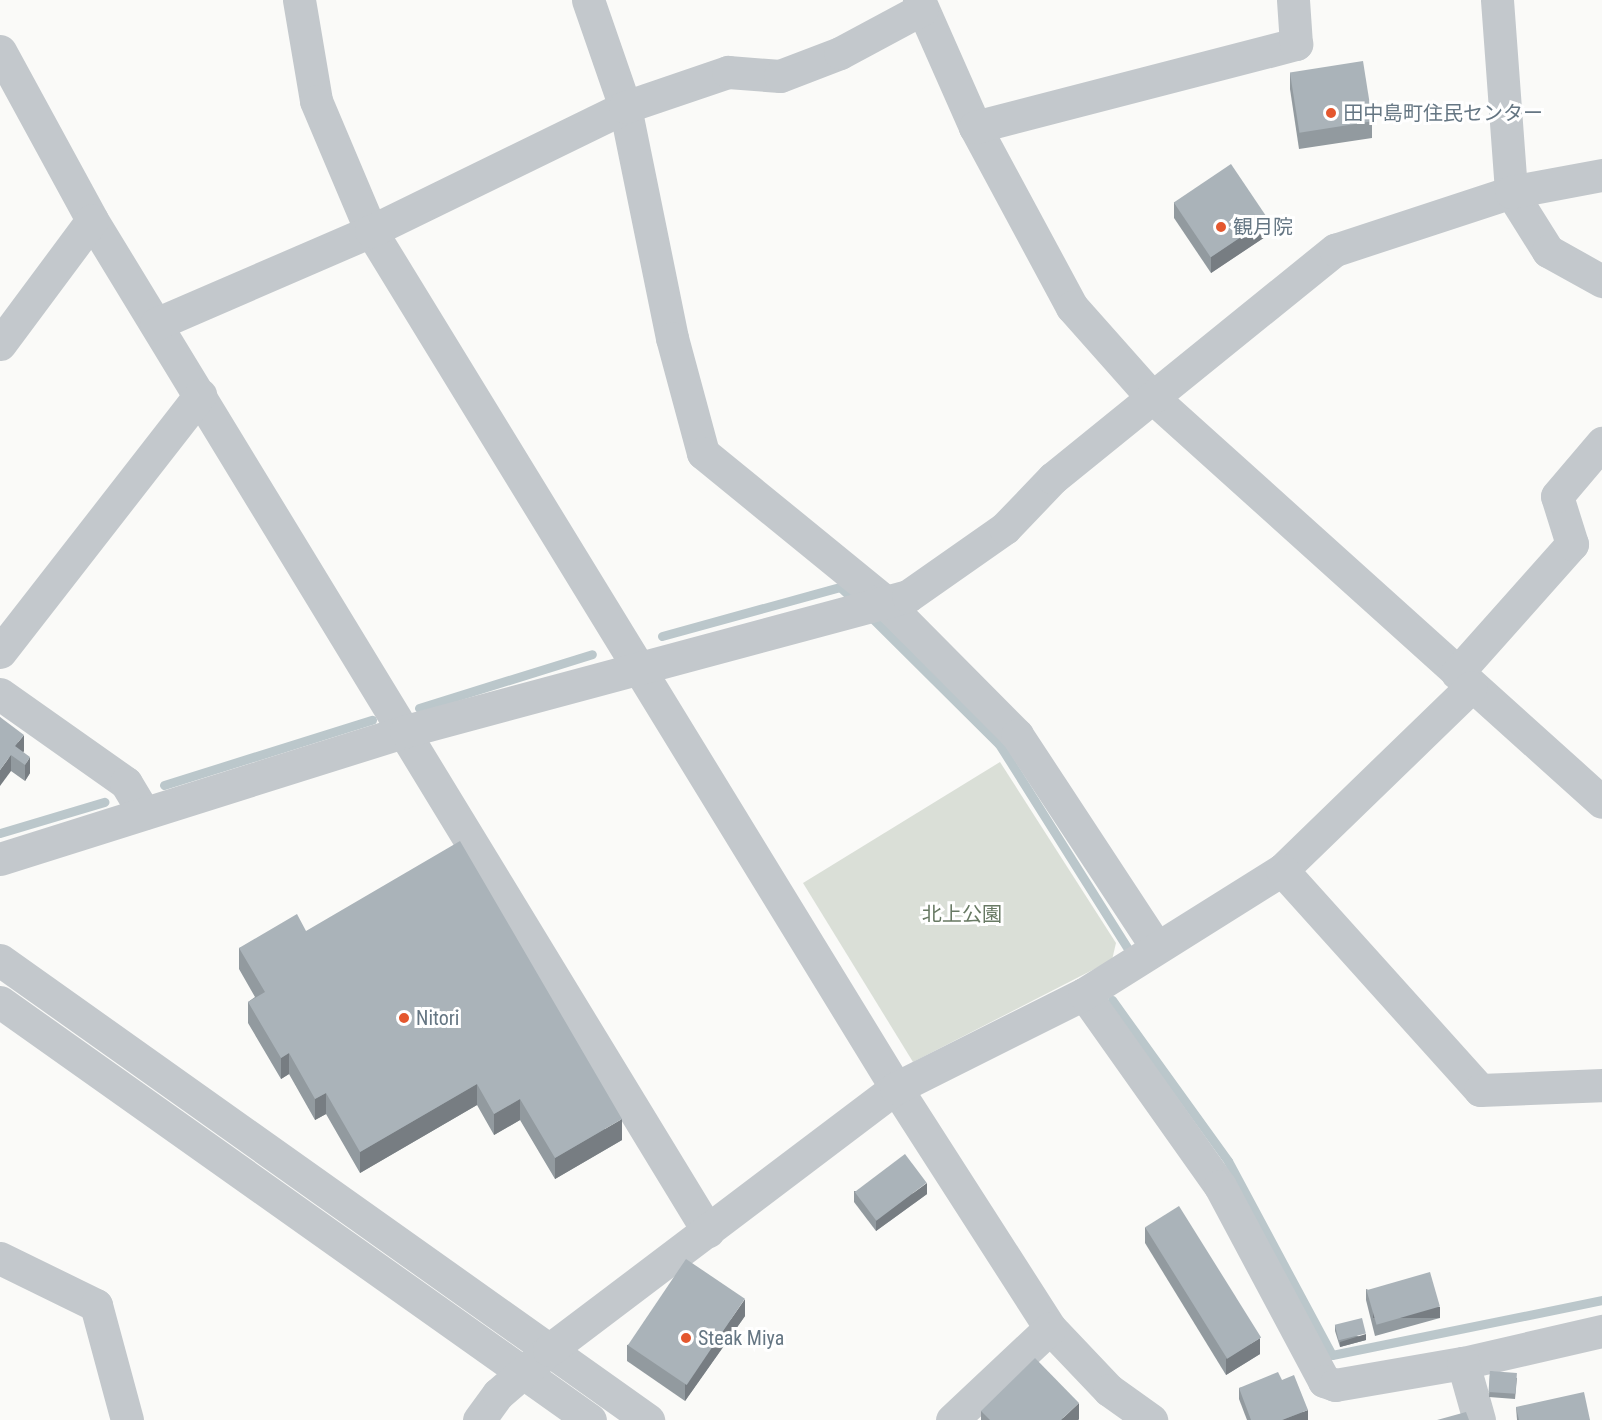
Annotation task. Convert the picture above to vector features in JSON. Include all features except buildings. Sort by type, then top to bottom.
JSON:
[{"type":"street","points":[[299,0],[316,101],[371,231],[642,668],[896,1088],[1050,1328],[1109,1390],[1151,1420]]},
{"type":"street","points":[[588,0],[625,107],[672,338],[703,453],[882,599],[1017,735],[1156,947]]},
{"type":"street","points":[[975,127],[1296,44],[1293,0]]},
{"type":"street","points":[[1497,0],[1512,192],[1548,250],[1602,281]]},
{"type":"street","points":[[156,324],[371,231],[625,107],[728,72],[780,76],[840,53],[920,5],[975,127],[1072,307],[1152,397],[1602,802]]},
{"type":"street","points":[[0,51],[92,220],[406,731],[708,1231]]},
{"type":"street","points":[[0,859],[406,731],[642,668],[882,599],[908,596],[1005,528],[1053,478],[1335,250],[1512,192],[1602,175]]},
{"type":"street","points":[[0,344],[92,220]]},
{"type":"street","points":[[0,652],[200,395]]},
{"type":"street","points":[[478,1420],[522,1372],[549,1350],[896,1088],[1084,994],[1282,870],[1464,680],[1572,544],[1557,496],[1602,443]]},
{"type":"street","points":[[0,694],[126,783],[144,813]]},
{"type":"street","points":[[1282,870],[1480,1090],[1602,1085]]},
{"type":"street","points":[[0,960],[648,1420]]},
{"type":"street","points":[[1084,994],[1220,1186],[1324,1381],[1335,1385],[1463,1364],[1602,1331]]},
{"type":"street","points":[[0,1002],[590,1420]]},
{"type":"street","points":[[0,1258],[96,1305],[127,1420]]},
{"type":"street","points":[[952,1420],[1050,1328]]},
{"type":"street","points":[[1463,1364],[1479,1420]]},
{"type":"green space","name":"北上公園","points":[[1000,762],[1116,943],[1112,960],[913,1062],[803,883]]},
{"type":"waterway","points":[[662,636],[840,587],[857,603]]},
{"type":"waterway","points":[[869,615],[999,744],[1127,947]]},
{"type":"waterway","points":[[419,708],[592,654]]},
{"type":"waterway","points":[[164,785],[372,720]]},
{"type":"waterway","points":[[0,833],[104,802]]},
{"type":"waterway","points":[[1112,1000],[1228,1161],[1332,1355],[1602,1300]]},
{"type":"place","name":"田中島町住民センター","points":[[1331,113]]},
{"type":"place","name":"観月院","points":[[1221,227]]},
{"type":"place","name":"Nitori","points":[[404,1018]]},
{"type":"place","name":"Steak Miya","points":[[686,1338]]}]
